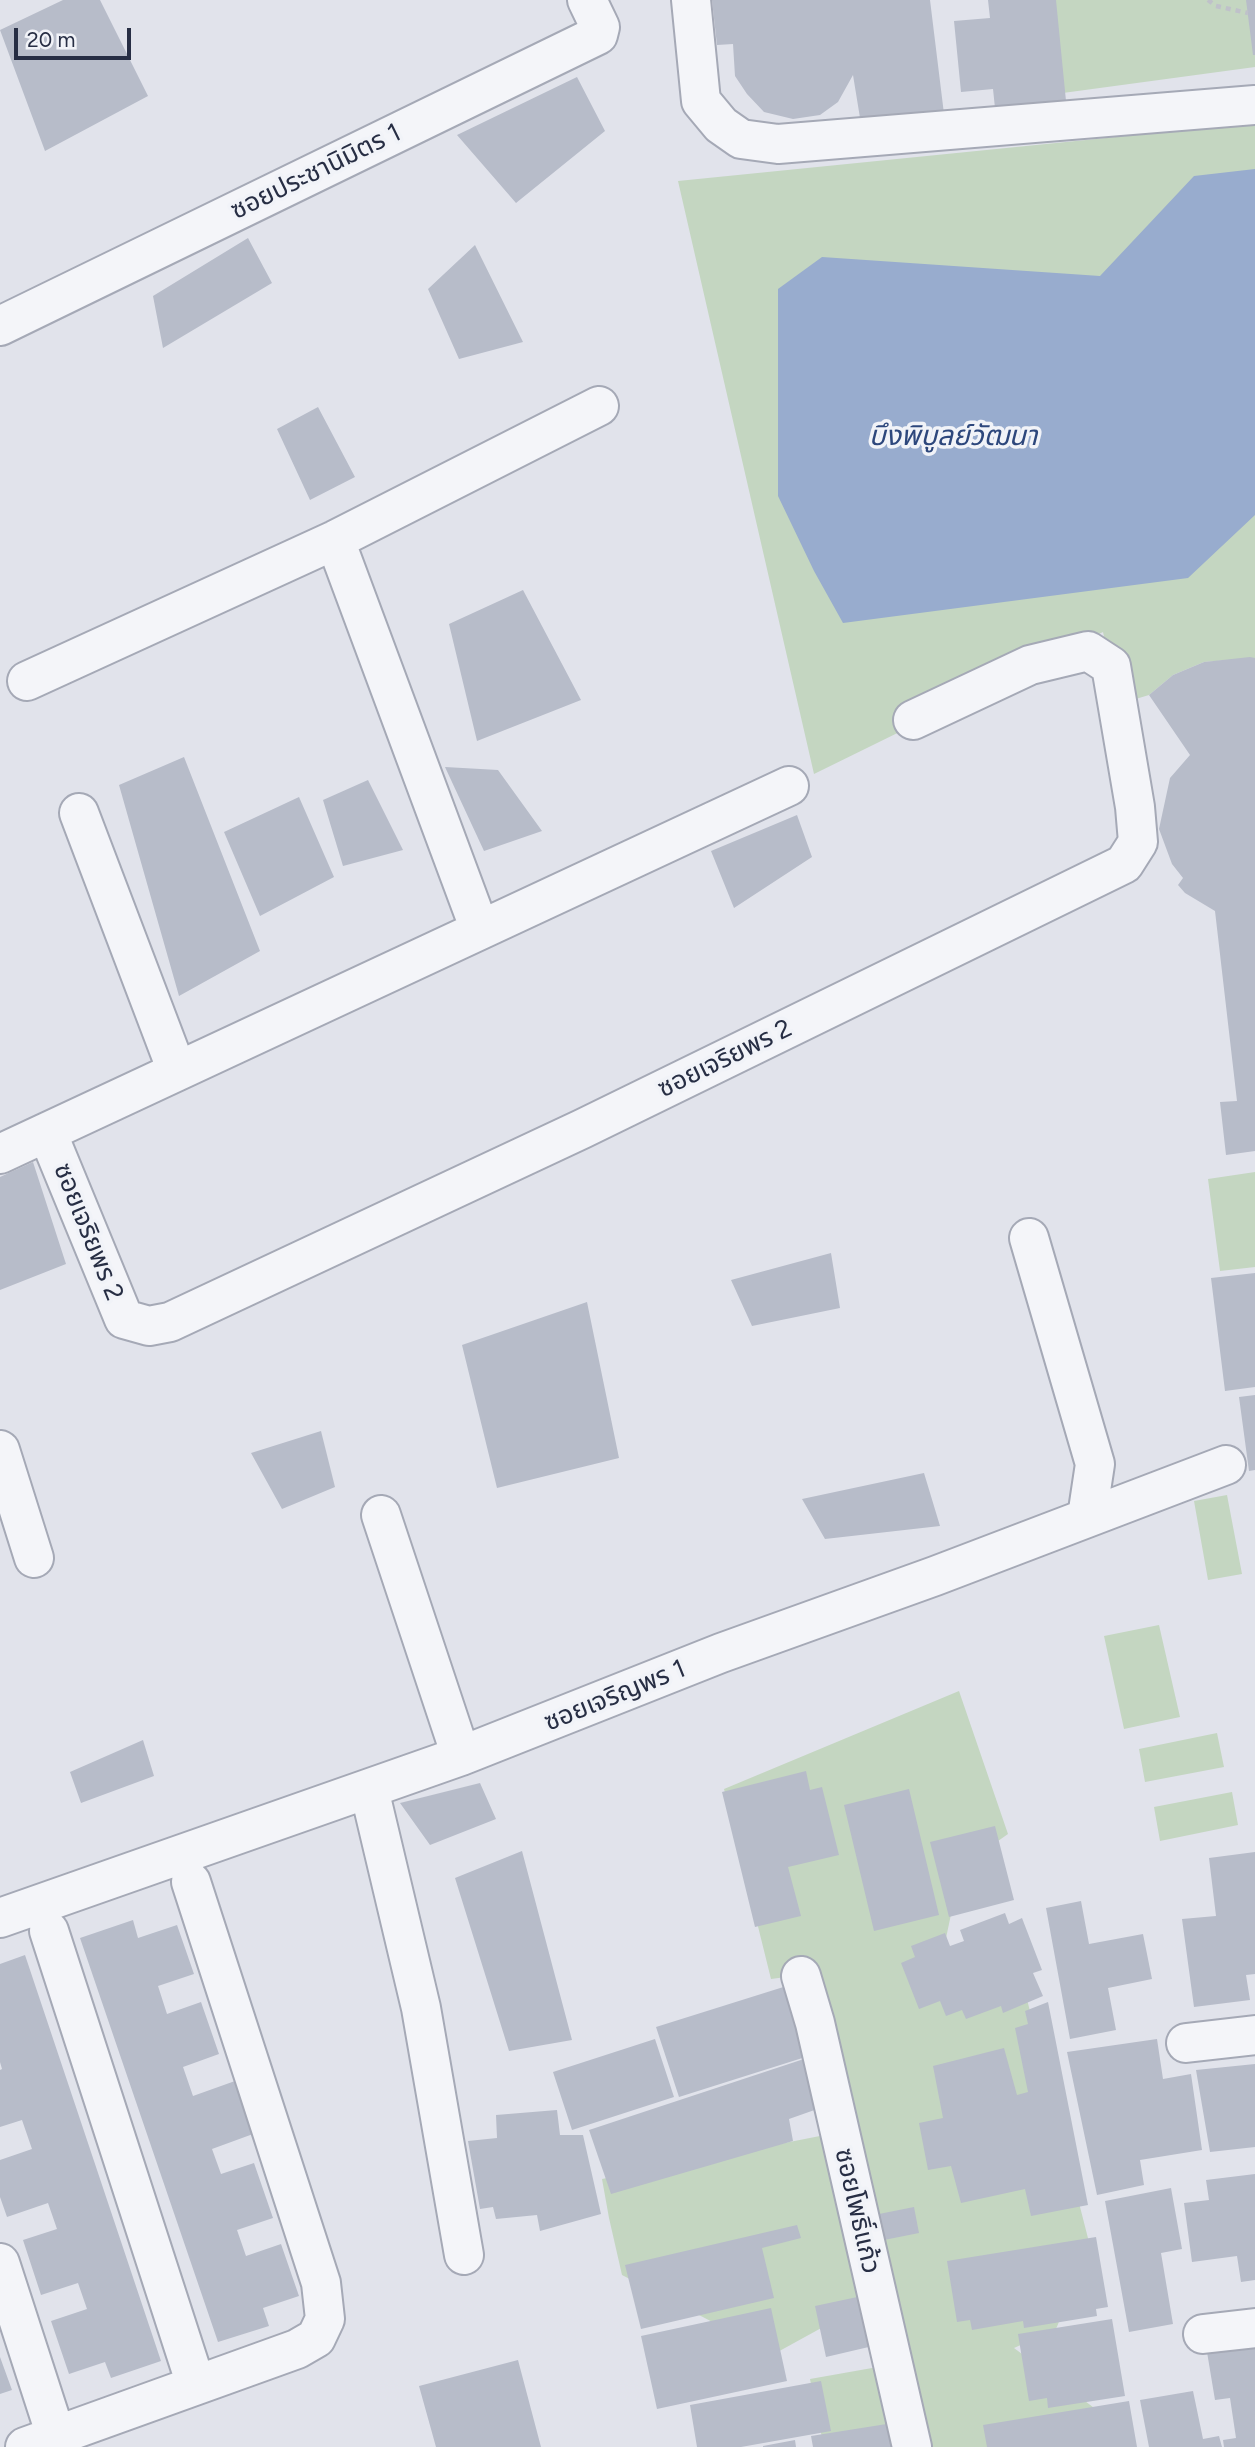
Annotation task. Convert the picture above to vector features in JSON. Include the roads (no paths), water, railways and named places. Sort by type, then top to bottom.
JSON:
[{"type":"street","name":"ซอยประชานิมิตร 1","points":[[0,326],[598,35],[600,27],[587,0]]},
{"type":"street","points":[[691,0],[701,101],[721,125],[741,139],[778,144],[1255,105]]},
{"type":"street","points":[[27,681],[335,540],[599,405]]},
{"type":"street","points":[[335,540],[480,930]]},
{"type":"street","name":"ซอยเจริยพร 2","points":[[47,1132],[124,1320],[149,1326],[170,1322],[582,1129],[1124,864],[1138,842],[1135,807],[1111,666],[1088,651],[1030,665],[913,720]]},
{"type":"street","name":"ซอยเจริยพร 2","points":[[0,1154],[789,786]]},
{"type":"street","points":[[79,813],[177,1071]]},
{"type":"street","points":[[1029,1238],[1095,1464],[1087,1517]]},
{"type":"street","points":[[0,1450],[34,1558]]},
{"type":"street","name":"ซอยเจริญพร 1","points":[[0,1917],[461,1756],[721,1653],[936,1576],[1226,1465]]},
{"type":"street","points":[[381,1515],[461,1756]]},
{"type":"street","points":[[369,1789],[421,2008],[464,2255]]},
{"type":"street","points":[[0,2263],[41,2441],[297,2348],[316,2338],[325,2319],[321,2283],[191,1882]]},
{"type":"street","points":[[49,1931],[196,2385]]},
{"type":"street","name":"ซอยโพธิ์แก้ว","points":[[801,1976],[815,2023],[912,2447]]},
{"type":"street","points":[[1186,2043],[1255,2035]]},
{"type":"street","points":[[1203,2334],[1255,2328]]},
{"type":"water","name":"บึงพิบูลย์วัฒนา","points":[[1255,169],[1255,515],[1188,578],[843,623],[814,571],[778,496],[778,289],[822,257],[1100,276],[1194,176]]}]
